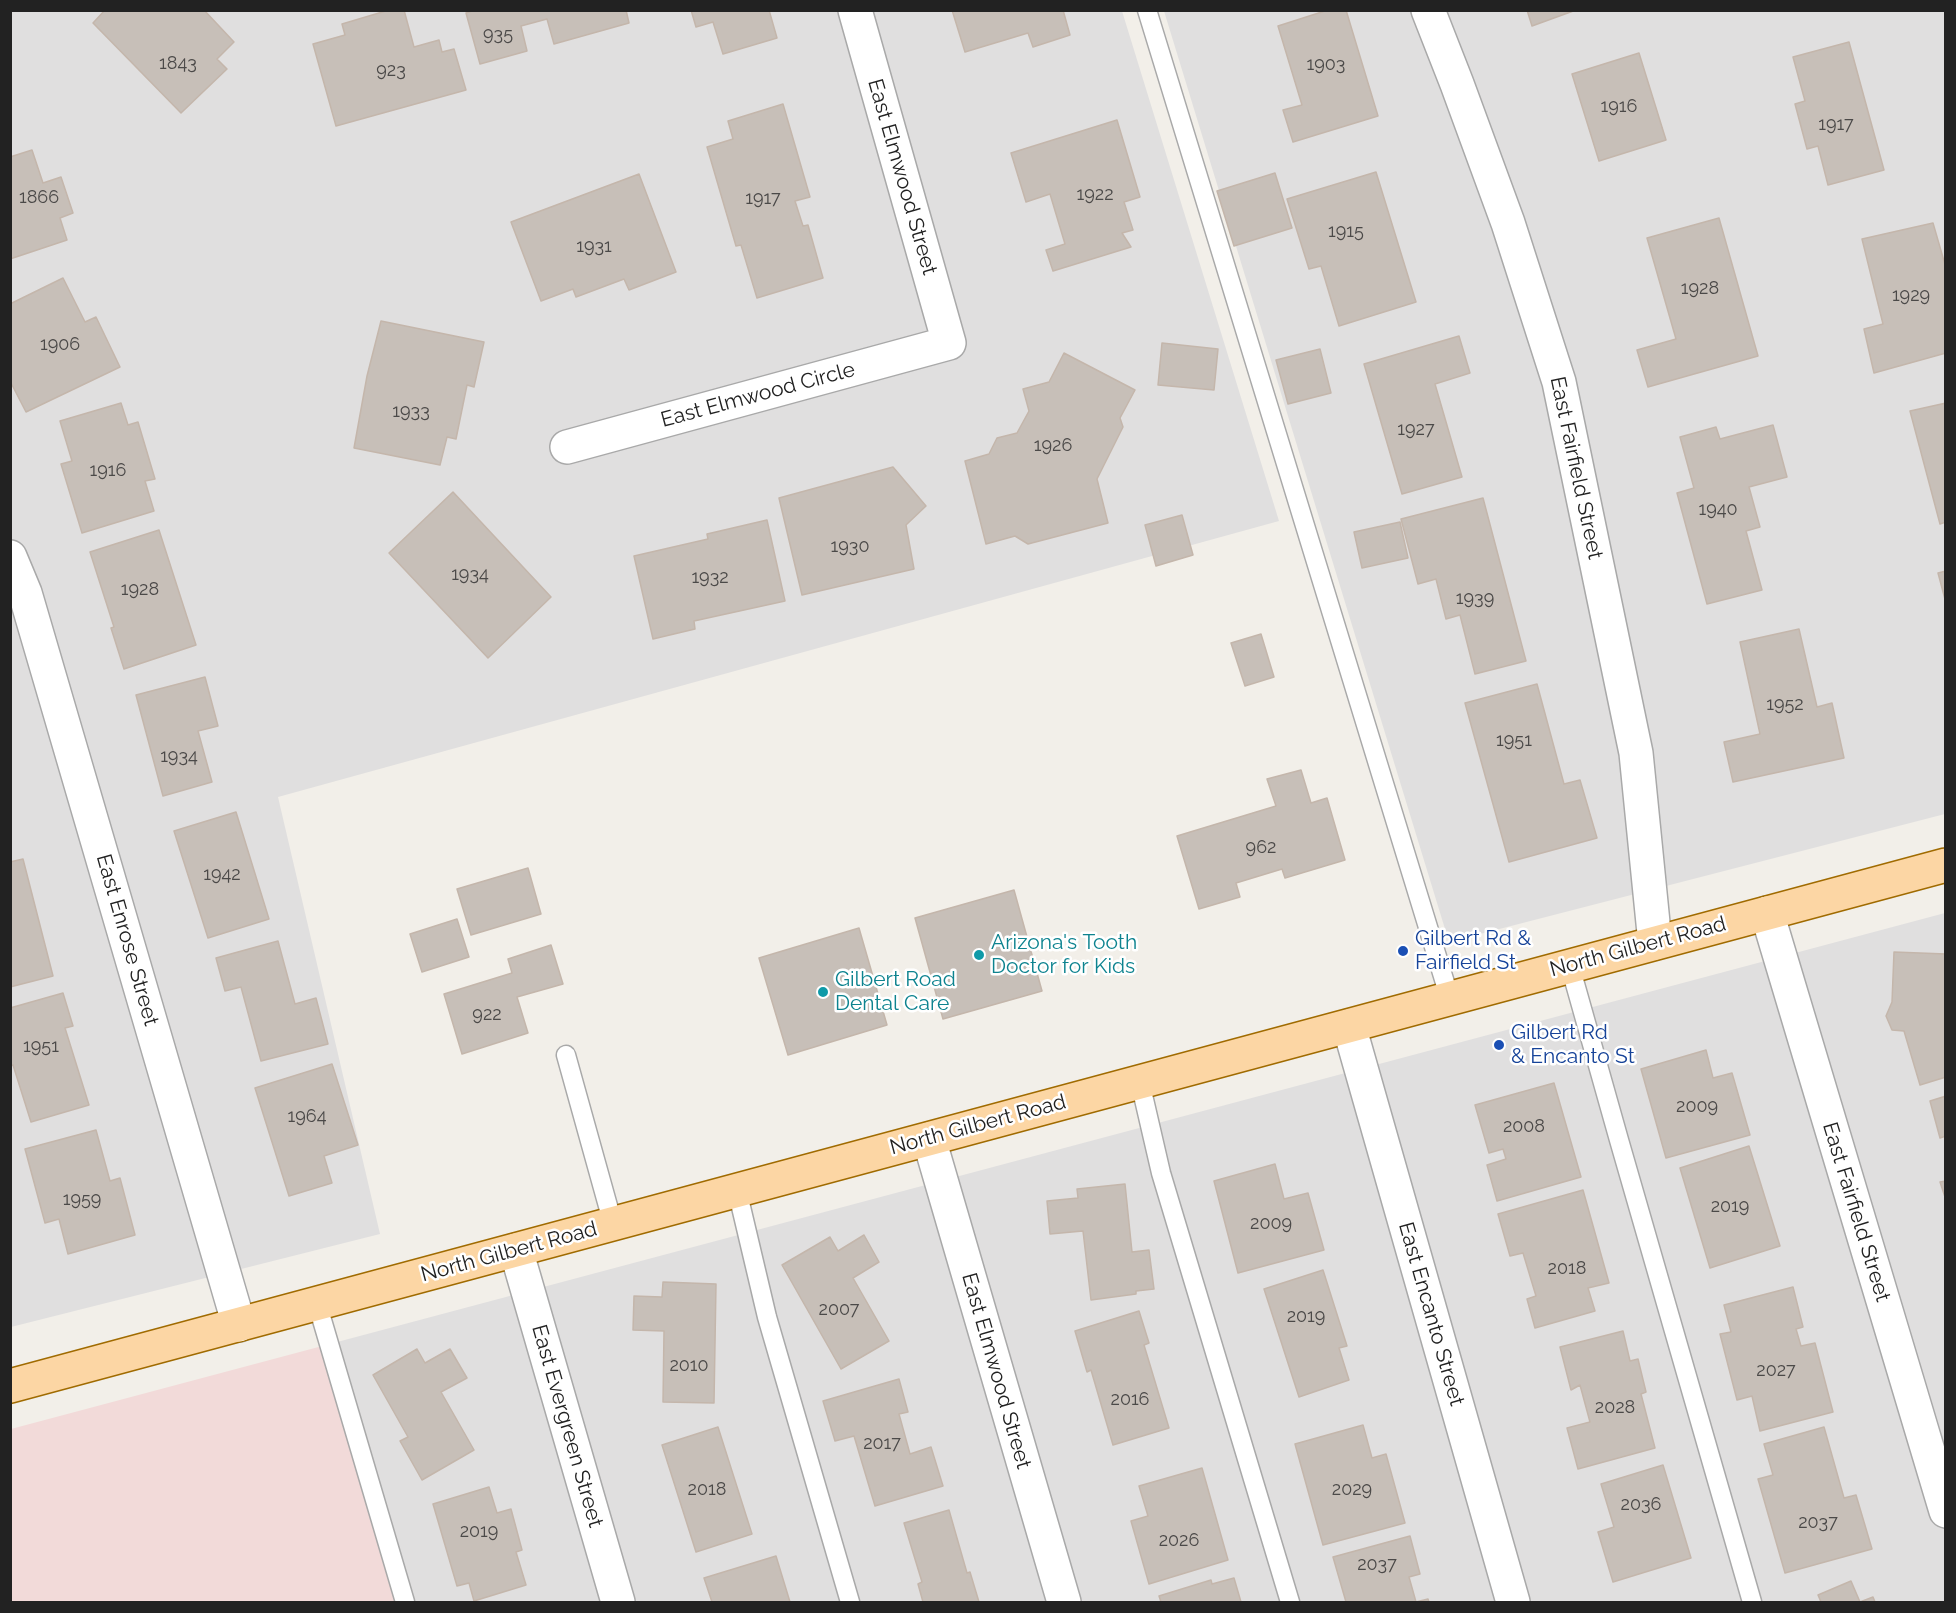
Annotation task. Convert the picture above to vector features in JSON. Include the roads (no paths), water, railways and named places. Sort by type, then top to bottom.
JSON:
[{"type":"main road","name":"North Gilbert Road","points":[[10,1386],[1946,865]]},
{"type":"street","name":"East Elmwood Street","points":[[855,10],[949,343]]},
{"type":"street","name":"East Fairfield Street","points":[[1428,10],[1508,223],[1559,382],[1636,753],[1655,943]]},
{"type":"street","name":"East Elmwood Circle","points":[[567,447],[949,343]]},
{"type":"street","name":"East Enrose Street","points":[[10,557],[25,593],[239,1324]]},
{"type":"street","name":"East Fairfield Street","points":[[1767,913],[1946,1511]]},
{"type":"street","name":"East Encanto Street","points":[[1349,1026],[1513,1602]]},
{"type":"street","name":"East Elmwood Street","points":[[929,1138],[1064,1602]]},
{"type":"street","name":"East Evergreen Street","points":[[516,1250],[618,1602]]},
{"type":"lane","points":[[1147,10],[1418,888],[1450,999]]},
{"type":"lane","points":[[1570,966],[1752,1602]]},
{"type":"lane","points":[[566,1055],[613,1224]]},
{"type":"lane","points":[[1140,1082],[1161,1173],[1290,1602]]},
{"type":"lane","points":[[737,1190],[767,1317],[850,1602]]},
{"type":"lane","points":[[317,1304],[405,1602]]},
{"type":"place","name":"Gilbert Rd & Fairfield St","points":[[1403,951]]},
{"type":"place","name":"Arizona's Tooth Doctor for Kids","points":[[979,955]]},
{"type":"place","name":"Gilbert Road Dental Care","points":[[823,992]]},
{"type":"place","name":"Gilbert Rd & Encanto St","points":[[1499,1045]]}]
